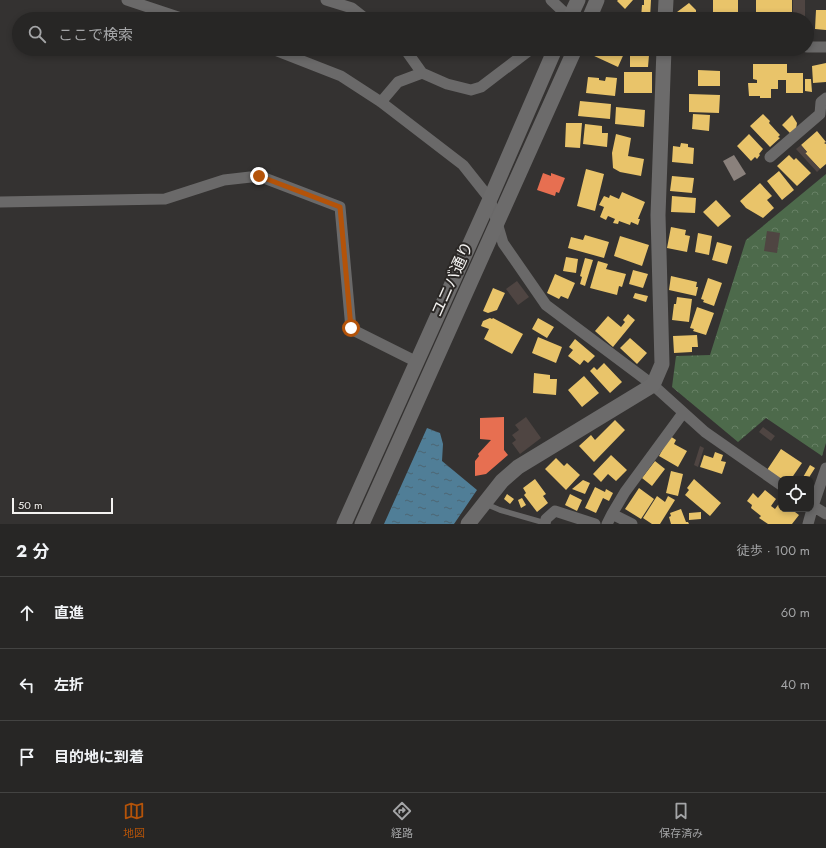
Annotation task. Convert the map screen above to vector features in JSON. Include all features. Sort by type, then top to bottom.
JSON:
[{"type":"street","points":[[127,0],[163,12]]},
{"type":"street","points":[[326,0],[352,8],[357,12]]},
{"type":"street","points":[[551,0],[564,12]]},
{"type":"street","points":[[573,12],[578,0]]},
{"type":"street","points":[[592,12],[597,0]]},
{"type":"street","points":[[665,12],[666,0]]},
{"type":"street","points":[[814,47],[826,47]]},
{"type":"street","points":[[290,56],[341,76],[381,102],[464,166],[490,199],[503,243],[546,305],[654,385],[705,432],[778,483]]},
{"type":"street","points":[[410,56],[422,73],[447,84],[471,90],[481,87],[522,56]]},
{"type":"street","name":"ユニバ通り","points":[[344,524],[490,199],[552,56]]},
{"type":"street","name":"ユニバ通り","points":[[362,524],[572,56]]},
{"type":"street","points":[[468,524],[502,481],[518,467],[654,385],[662,364],[658,215],[664,56]]},
{"type":"street","points":[[381,102],[398,82],[422,73]]},
{"type":"street","points":[[770,157],[820,114],[821,102],[826,98]]},
{"type":"street","points":[[0,202],[165,199],[224,180],[259,176],[340,207],[351,328],[417,362]]},
{"type":"street","points":[[632,524],[610,519],[625,492],[683,413]]},
{"type":"street","points":[[814,500],[826,468]]},
{"type":"street","points":[[814,506],[826,514]]},
{"type":"street","points":[[545,523],[546,519],[555,511],[594,524]]},
{"type":"street","points":[[808,524],[811,512]]},
{"type":"lane","points":[[484,503],[500,510],[545,523]]},
{"type":"green space","points":[[826,174],[826,443],[822,456],[766,418],[738,442],[672,387],[676,356],[710,355],[746,240]]},
{"type":"water","points":[[427,428],[440,433],[443,444],[442,461],[477,490],[454,524],[384,524]]},
{"type":"building: 住宅","points":[[633,0],[625,9],[617,1]]},
{"type":"building: 住宅","points":[[644,0],[651,0],[650,12],[641,12],[642,5],[644,5]]},
{"type":"building: 住宅","points":[[713,0],[738,0],[738,12],[713,12]]},
{"type":"building: 住宅","points":[[756,0],[792,0],[792,12],[756,12]]},
{"type":"building: 住宅","points":[[689,3],[696,10],[696,12],[677,12]]},
{"type":"building: 住宅","points":[[816,10],[826,10],[826,30],[815,29]]},
{"type":"building: 住宅","points":[[594,56],[623,56],[618,67]]},
{"type":"building: 住宅","points":[[630,56],[649,56],[648,67],[630,67]]},
{"type":"building: 住宅","points":[[826,63],[826,82],[813,83],[812,66]]},
{"type":"building: 住宅","points":[[753,64],[787,64],[787,73],[803,73],[803,93],[786,93],[786,80],[778,80],[778,89],[771,89],[771,98],[749,96],[748,83],[757,83],[757,80],[753,79]]},
{"type":"building: 住宅","points":[[698,70],[720,71],[720,86],[698,86]]},
{"type":"building: 住宅","points":[[624,72],[652,72],[652,93],[624,93]]},
{"type":"building: 住宅","points":[[588,77],[599,78],[599,80],[605,81],[606,77],[617,78],[615,96],[586,93]]},
{"type":"building: 住宅","points":[[805,79],[811,79],[812,92],[805,91]]},
{"type":"building: 住宅","points":[[689,94],[720,95],[719,113],[689,112]]},
{"type":"building: 住宅","points":[[580,101],[611,104],[610,119],[578,116]]},
{"type":"building: 住宅","points":[[616,107],[645,110],[644,127],[615,124]]},
{"type":"building: 住宅","points":[[693,114],[710,115],[709,131],[692,129]]},
{"type":"building: 住宅","points":[[763,114],[780,135],[778,137],[780,138],[770,147],[750,126]]},
{"type":"building: 住宅","points":[[792,115],[797,123],[796,129],[790,133],[782,125]]},
{"type":"building: 住宅","points":[[566,123],[582,123],[580,148],[565,147]]},
{"type":"building: 住宅","points":[[585,124],[602,126],[602,133],[608,133],[607,147],[583,144]]},
{"type":"building: 住宅","points":[[817,131],[826,142],[824,143],[826,144],[826,164],[820,169],[805,153],[807,152],[801,145]]},
{"type":"building: 住宅","points":[[616,134],[631,138],[628,156],[644,159],[641,176],[620,172],[613,168],[612,153]]},
{"type":"building: 住宅","points":[[749,134],[763,149],[757,159],[755,157],[751,161],[737,146]]},
{"type":"building: 住宅","points":[[681,143],[688,144],[688,147],[694,148],[693,164],[672,162],[673,146],[680,147]]},
{"type":"building: 住宅","points":[[789,155],[794,160],[796,158],[811,173],[797,186],[777,166]]},
{"type":"building: 住宅","points":[[586,169],[604,174],[595,211],[577,206]]},
{"type":"building: 住宅","points":[[779,171],[794,190],[782,200],[767,181]]},
{"type":"building: 住宅","points":[[672,176],[694,178],[692,193],[670,191]]},
{"type":"building: 住宅","points":[[760,183],[772,196],[767,200],[774,208],[763,218],[746,208],[740,201]]},
{"type":"building: 住宅","points":[[622,192],[645,202],[638,219],[640,219],[638,225],[631,222],[630,225],[619,221],[618,224],[613,223],[615,219],[608,216],[606,220],[600,217],[604,207],[599,205],[604,196],[609,198],[610,195],[619,199]]},
{"type":"building: 住宅","points":[[672,196],[696,198],[695,213],[671,212]]},
{"type":"building: 住宅","points":[[716,200],[731,216],[718,227],[703,212]]},
{"type":"building: 住宅","points":[[671,227],[686,230],[685,235],[690,236],[687,252],[667,248]]},
{"type":"building: 住宅","points":[[698,233],[712,236],[709,255],[695,252]]},
{"type":"building: 住宅","points":[[585,235],[609,242],[604,258],[568,248],[571,237],[583,240]]},
{"type":"building: 住宅","points":[[620,236],[649,245],[642,266],[614,256]]},
{"type":"building: 住宅","points":[[717,242],[732,246],[727,264],[712,260]]},
{"type":"building: 住宅","points":[[566,257],[578,259],[576,273],[563,271]]},
{"type":"building: 住宅","points":[[585,258],[593,260],[585,286],[580,284],[582,277],[580,276]]},
{"type":"building: 住宅","points":[[598,261],[608,264],[606,269],[626,274],[622,287],[619,286],[617,295],[590,288]]},
{"type":"building: 住宅","points":[[633,270],[648,274],[643,288],[629,284]]},
{"type":"building: 住宅","points":[[555,274],[575,283],[568,299],[561,296],[559,299],[547,293]]},
{"type":"building: 住宅","points":[[671,276],[697,282],[696,287],[698,287],[696,296],[669,290]]},
{"type":"building: 住宅","points":[[708,278],[722,283],[714,306],[703,302],[704,300],[701,299]]},
{"type":"building: 住宅","points":[[493,288],[505,293],[497,310],[488,313],[483,311]]},
{"type":"building: 住宅","points":[[635,293],[648,296],[646,302],[633,298]]},
{"type":"building: 住宅","points":[[677,297],[692,299],[689,322],[672,320],[674,304],[676,304]]},
{"type":"building: 住宅","points":[[697,307],[714,313],[706,335],[693,331],[694,329],[690,328]]},
{"type":"building: 住宅","points":[[628,314],[635,320],[613,347],[595,331],[608,316],[621,327],[625,322],[623,320]]},
{"type":"building: 住宅","points":[[493,318],[523,334],[512,354],[484,339],[489,329],[481,326],[483,321]]},
{"type":"building: 住宅","points":[[538,318],[554,327],[547,338],[532,329]]},
{"type":"building: 住宅","points":[[697,335],[698,347],[692,347],[692,352],[674,353],[673,336]]},
{"type":"building: 住宅","points":[[538,337],[562,347],[556,363],[532,353]]},
{"type":"building: 住宅","points":[[630,338],[647,353],[637,364],[620,348]]},
{"type":"building: 住宅","points":[[575,339],[595,356],[588,363],[584,360],[580,365],[568,356],[573,350],[569,347]]},
{"type":"building: 住宅","points":[[604,363],[622,382],[610,393],[590,371],[594,367],[597,370]]},
{"type":"building: 住宅","points":[[534,373],[550,375],[550,379],[557,379],[556,395],[533,393]]},
{"type":"building: 住宅","points":[[584,376],[599,393],[582,407],[568,390]]},
{"type":"building: 住宅","points":[[615,420],[625,430],[594,462],[579,446],[591,435],[595,440]]},
{"type":"building: 住宅","points":[[670,436],[676,440],[674,444],[687,451],[678,467],[659,456]]},
{"type":"building: 住宅","points":[[781,449],[802,463],[793,476],[778,477],[767,470]]},
{"type":"building: 住宅","points":[[715,452],[723,455],[721,461],[726,462],[722,474],[700,467],[704,455],[713,458]]},
{"type":"building: 住宅","points":[[611,455],[627,470],[616,481],[608,474],[601,482],[593,474]]},
{"type":"building: 住宅","points":[[556,458],[564,466],[567,463],[580,475],[566,490],[545,469]]},
{"type":"building: 住宅","points":[[655,461],[665,469],[652,486],[642,478]]},
{"type":"building: 住宅","points":[[810,465],[815,468],[810,476],[804,476]]},
{"type":"building: 住宅","points":[[671,471],[683,474],[678,496],[666,493]]},
{"type":"building: 住宅","points":[[535,479],[546,494],[543,496],[548,503],[537,512],[524,495],[526,493],[523,488]]},
{"type":"building: 住宅","points":[[694,479],[721,503],[710,516],[685,495],[689,490],[687,488]]},
{"type":"building: 住宅","points":[[583,480],[590,483],[585,494],[572,489]]},
{"type":"building: 住宅","points":[[595,487],[605,492],[606,489],[613,493],[609,501],[603,498],[596,513],[585,508]]},
{"type":"building: 住宅","points":[[639,488],[654,499],[641,519],[625,509]]},
{"type":"building: 住宅","points":[[765,490],[776,499],[771,506],[775,509],[778,505],[778,512],[795,512],[799,515],[792,524],[768,524],[759,518],[761,516],[751,508],[752,505],[747,501],[753,493],[758,498]]},
{"type":"building: 住宅","points":[[507,494],[514,499],[510,504],[504,499]]},
{"type":"building: 住宅","points":[[570,494],[582,500],[577,511],[565,505]]},
{"type":"building: 住宅","points":[[657,496],[665,502],[668,496],[675,500],[660,524],[652,524],[643,518]]},
{"type":"building: 住宅","points":[[522,498],[526,505],[521,508],[518,500]]},
{"type":"building: 住宅","points":[[681,509],[686,522],[689,524],[671,524],[669,517],[671,516],[670,513]]},
{"type":"building: 住宅","points":[[701,512],[701,519],[689,520],[689,513]]},
{"type":"building: 商業","points":[[543,173],[551,176],[551,173],[565,178],[559,193],[556,192],[555,196],[537,190]]},
{"type":"building: 商業","points":[[504,417],[504,450],[508,455],[486,474],[475,476],[475,461],[479,456],[478,454],[491,440],[480,439],[480,418]]},
{"type":"building: 工業","points":[[734,155],[746,174],[734,181],[723,161]]},
{"type":"building: その他","points":[[793,0],[805,0],[805,12],[793,12]]},
{"type":"building: その他","points":[[801,145],[807,152],[805,153],[820,169],[817,172],[796,149]]},
{"type":"building: その他","points":[[767,231],[780,233],[777,253],[764,251]]},
{"type":"building: その他","points":[[517,281],[529,297],[518,305],[506,289]]},
{"type":"building: その他","points":[[526,417],[541,438],[520,454],[512,443],[516,440],[512,435],[519,430],[515,425]]},
{"type":"building: その他","points":[[763,427],[775,436],[771,441],[759,432]]},
{"type":"building: その他","points":[[700,446],[704,448],[698,467],[694,465]]},
{"type":"route","points":[[259,176],[340,207],[351,328]]}]
